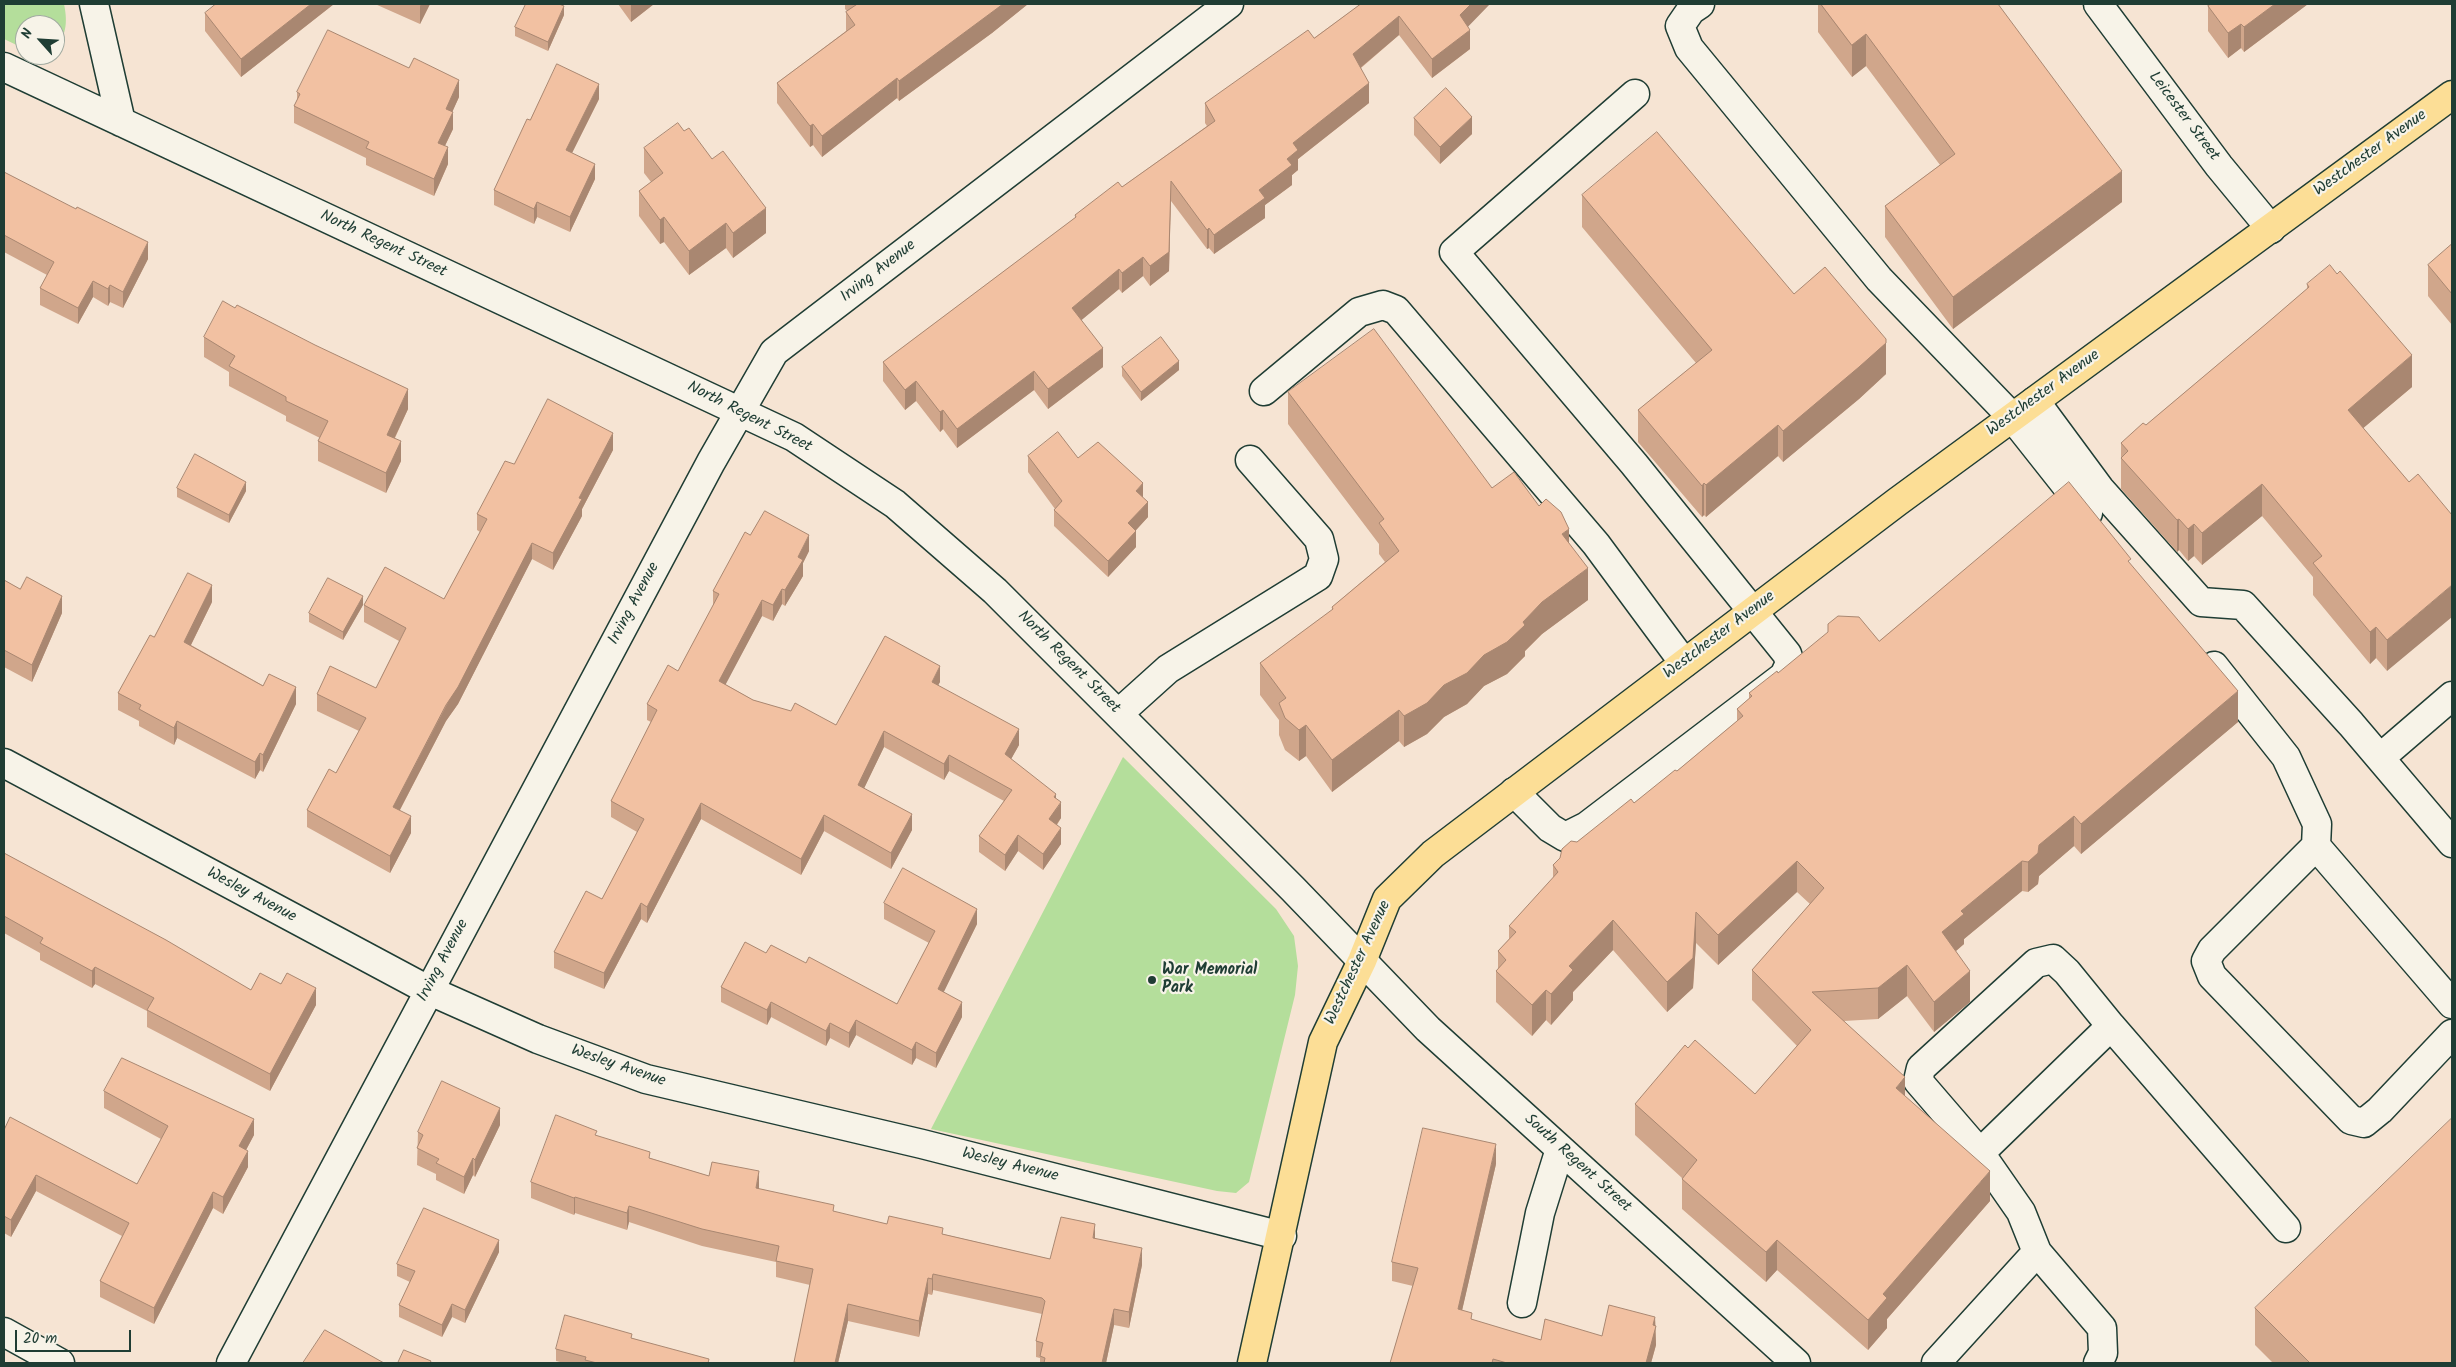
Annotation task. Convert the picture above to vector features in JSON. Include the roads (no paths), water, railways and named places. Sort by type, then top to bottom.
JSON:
[{"type":"main road","name":"Westchester Avenue","points":[[1252,1363],[1282,1236],[1323,1042],[1362,960],[1387,899],[1433,854],[1751,612],[2012,417],[2452,95]]},
{"type":"street","points":[[94,4],[121,122]]},
{"type":"street","name":"Irving Avenue","points":[[231,1363],[428,990],[774,352],[1198,13],[1229,4]]},
{"type":"street","points":[[1700,4],[1691,10],[1680,26],[1689,48],[1879,279],[2012,417],[2105,534]]},
{"type":"street","name":"Leicester Street","points":[[2098,4],[2219,166],[2271,228]]},
{"type":"street","name":"North Regent Street","points":[[4,67],[794,437],[895,504],[995,591],[1362,960]]},
{"type":"street","points":[[1514,792],[1550,828],[1565,836],[1587,826],[1784,676],[1790,663],[1787,654],[1751,612],[1634,464],[1454,252],[1635,94]]},
{"type":"street","points":[[1264,391],[1359,312],[1382,305],[1396,310],[1596,544],[1684,663]]},
{"type":"street","points":[[2035,401],[2100,489],[2201,602],[2243,605],[2452,840]]},
{"type":"street","points":[[1118,714],[1168,669],[1318,576],[1324,559],[1319,539],[1250,460]]},
{"type":"street","points":[[2200,648],[2286,757],[2318,824],[2316,846],[2212,950],[2206,961],[2212,976],[2351,1120],[2364,1123],[2380,1110],[2452,1034]]},
{"type":"street","points":[[2380,758],[2452,696]]},
{"type":"street","name":"Wesley Avenue","points":[[4,763],[428,990],[538,1039],[646,1079],[922,1144],[1282,1236]]},
{"type":"street","points":[[2316,846],[2452,1004]]},
{"type":"street","points":[[2098,1363],[2103,1353],[2102,1328],[2036,1252],[2021,1212],[1980,1153],[1918,1081],[1921,1068],[2036,963],[2053,959],[2067,972],[2111,1026],[2286,1228]]},
{"type":"street","name":"South Regent Street","points":[[1362,960],[1428,1029],[1796,1363]]},
{"type":"street","points":[[1980,1153],[2111,1026]]},
{"type":"street","points":[[1522,1303],[1540,1213],[1560,1149]]},
{"type":"street","points":[[1936,1363],[2036,1252]]},
{"type":"street","points":[[4,1332],[60,1363]]},
{"type":"place","name":"War Memorial Park","points":[[1152,980]]}]
